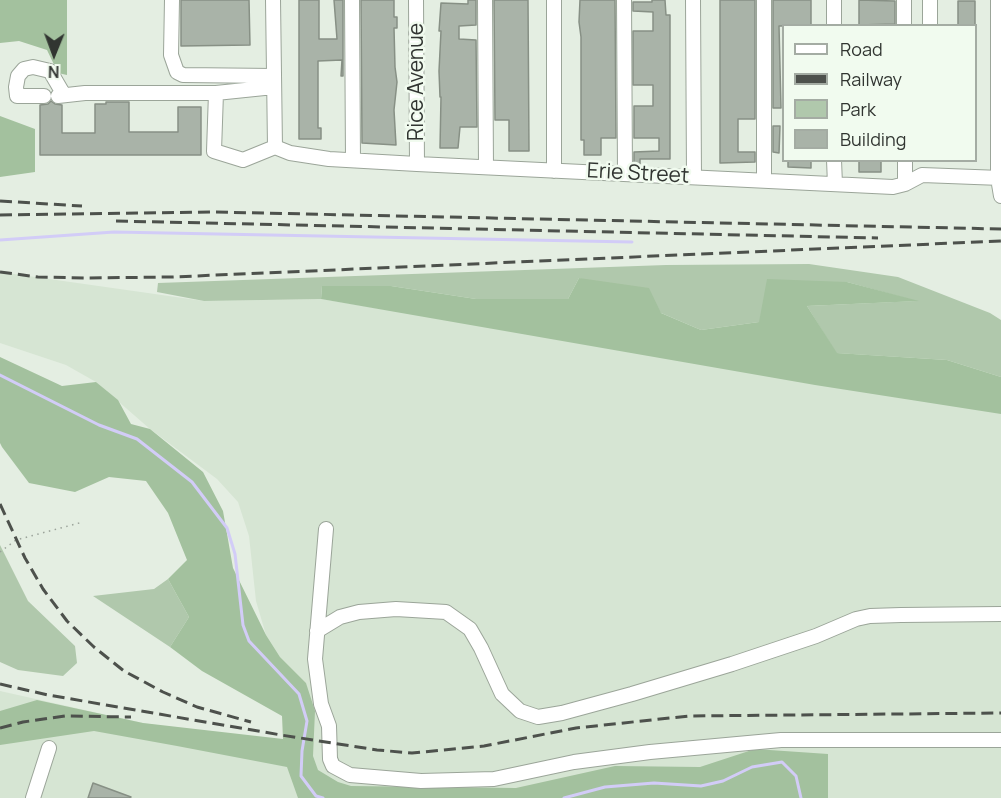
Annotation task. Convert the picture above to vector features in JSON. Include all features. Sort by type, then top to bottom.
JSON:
[{"type":"street","points":[[172,0],[171,55],[177,72],[183,75],[274,81]]},
{"type":"street","points":[[216,93],[214,151],[243,160],[275,147],[273,0]]},
{"type":"street","points":[[352,0],[353,160]]},
{"type":"street","name":"Rice Avenue","points":[[416,0],[417,164]]},
{"type":"street","points":[[485,0],[486,168]]},
{"type":"street","points":[[554,0],[554,171]]},
{"type":"street","points":[[624,0],[625,173]]},
{"type":"street","points":[[693,0],[694,177]]},
{"type":"street","points":[[764,0],[764,179]]},
{"type":"street","points":[[834,0],[834,24]]},
{"type":"street","points":[[904,0],[904,24]]},
{"type":"street","points":[[930,0],[930,24]]},
{"type":"street","points":[[998,0],[1001,196]]},
{"type":"street","points":[[55,95],[216,93],[274,81]]},
{"type":"street","name":"Erie Street","points":[[275,147],[290,153],[353,160],[893,187],[905,184],[931,167],[1000,178]]},
{"type":"street","points":[[834,162],[835,184]]},
{"type":"street","points":[[905,162],[905,184]]},
{"type":"street","points":[[326,529],[315,659],[321,704],[330,726],[330,759],[333,766],[350,775],[421,780],[494,779],[574,762],[650,752],[782,740],[1001,740]]},
{"type":"street","points":[[317,632],[340,617],[359,612],[396,609],[446,612],[470,629],[502,694],[520,711],[538,717],[562,713],[632,694],[732,664],[816,636],[856,619],[870,616],[1001,614]]},
{"type":"street","points":[[33,798],[49,748]]},
{"type":"path","points":[[0,552],[16,540],[83,522]]},
{"type":"shaded area","points":[[0,272],[204,301],[321,299],[1001,410],[1001,798],[0,798],[0,691],[143,723],[313,749],[306,683],[280,657],[266,635],[256,601],[249,536],[238,502],[217,479],[150,429],[96,382],[66,365],[0,343]]},
{"type":"green space","points":[[0,0],[67,0],[67,75],[58,73],[47,50],[19,41],[0,43]]},
{"type":"green space","points":[[0,116],[35,129],[35,172],[0,177]]},
{"type":"green space","points":[[809,264],[898,277],[990,313],[1001,320],[1001,377],[947,360],[836,353],[807,306],[916,301],[847,282],[759,322],[701,330],[579,278],[568,299],[476,299],[391,286],[322,286],[321,299],[204,301],[157,292],[158,283],[666,265]]},
{"type":"green space","points":[[579,278],[649,288],[661,313],[701,330],[759,322],[767,279],[847,282],[919,301],[807,306],[837,353],[947,360],[1001,377],[1001,414],[815,385],[321,299],[322,286],[391,286],[476,299],[568,299]]},
{"type":"green space","points":[[0,357],[62,386],[96,382],[118,400],[131,424],[150,429],[203,472],[223,511],[233,568],[266,635],[280,657],[306,683],[315,711],[313,756],[318,770],[338,782],[351,786],[516,788],[615,766],[700,767],[755,749],[828,754],[828,798],[298,798],[287,767],[94,731],[0,745],[0,711],[37,700],[143,723],[283,739],[282,716],[202,671],[170,647],[189,617],[168,579],[187,560],[168,513],[146,481],[109,477],[75,492],[29,483],[2,447],[0,443]]},
{"type":"green space","points":[[0,545],[28,601],[75,646],[77,663],[63,676],[18,670],[0,662]]},
{"type":"green space","points":[[168,579],[189,617],[170,647],[93,596],[154,589]]},
{"type":"building","points":[[181,0],[249,0],[250,45],[181,46]]},
{"type":"building","points":[[299,0],[319,0],[319,39],[337,39],[334,0],[343,0],[343,76],[341,76],[342,60],[318,61],[318,128],[321,128],[321,139],[299,139]]},
{"type":"building","points":[[361,0],[394,0],[394,17],[397,17],[397,28],[394,28],[397,82],[394,110],[396,145],[362,143]]},
{"type":"building","points":[[468,0],[476,0],[476,25],[459,26],[459,39],[476,40],[477,127],[460,127],[458,148],[440,148],[441,31],[439,31],[441,3],[468,4]]},
{"type":"building","points":[[494,0],[528,0],[529,151],[509,151],[509,120],[495,120]]},
{"type":"building","points":[[580,0],[615,0],[616,138],[601,138],[601,155],[584,155],[584,140],[581,140]]},
{"type":"building","points":[[652,0],[665,0],[666,15],[670,15],[670,159],[640,159],[640,164],[634,164],[634,152],[659,151],[659,138],[634,138],[634,106],[653,106],[653,85],[633,85],[633,31],[653,31],[653,12],[633,11],[633,2],[652,2]]},
{"type":"building","points":[[720,0],[755,0],[755,119],[738,119],[738,152],[755,152],[755,162],[720,163]]},
{"type":"building","points":[[773,0],[811,0],[811,24],[782,24],[779,26],[781,108],[773,108]]},
{"type":"building","points":[[859,0],[895,1],[895,24],[859,24]]},
{"type":"building","points":[[958,1],[975,1],[975,24],[958,24]]},
{"type":"building","points":[[51,101],[62,105],[62,133],[95,133],[95,104],[129,102],[129,132],[178,132],[178,107],[201,107],[201,155],[40,155],[40,105]]},
{"type":"building","points":[[773,126],[780,126],[779,153],[773,152]]},
{"type":"building","points":[[788,162],[811,162],[811,168],[788,167]]},
{"type":"building","points":[[859,162],[881,162],[881,172],[859,172]]},
{"type":"building","points":[[93,783],[131,797],[88,798]]},
{"type":"waterway","points":[[0,240],[114,232],[632,242]]},
{"type":"waterway","points":[[0,375],[99,425],[137,439],[192,482],[227,528],[235,554],[243,625],[249,641],[299,694],[307,721],[301,776],[316,796],[323,798]]},
{"type":"waterway","points":[[564,798],[605,787],[654,783],[701,786],[723,781],[752,767],[782,762],[796,776],[801,798]]},
{"type":"railway","points":[[0,201],[82,206]]},
{"type":"railway","points":[[0,215],[214,212],[1001,229]]},
{"type":"railway","points":[[116,221],[878,238]]},
{"type":"railway","points":[[0,272],[38,277],[172,277],[1001,241]]},
{"type":"railway","points":[[0,504],[25,558],[43,589],[67,621],[94,647],[124,671],[163,692],[197,707],[251,722]]},
{"type":"railway","points":[[0,684],[48,695],[281,735],[412,753],[484,746],[576,728],[689,716],[1001,713]]},
{"type":"railway","points":[[0,728],[65,716],[131,717]]}]
